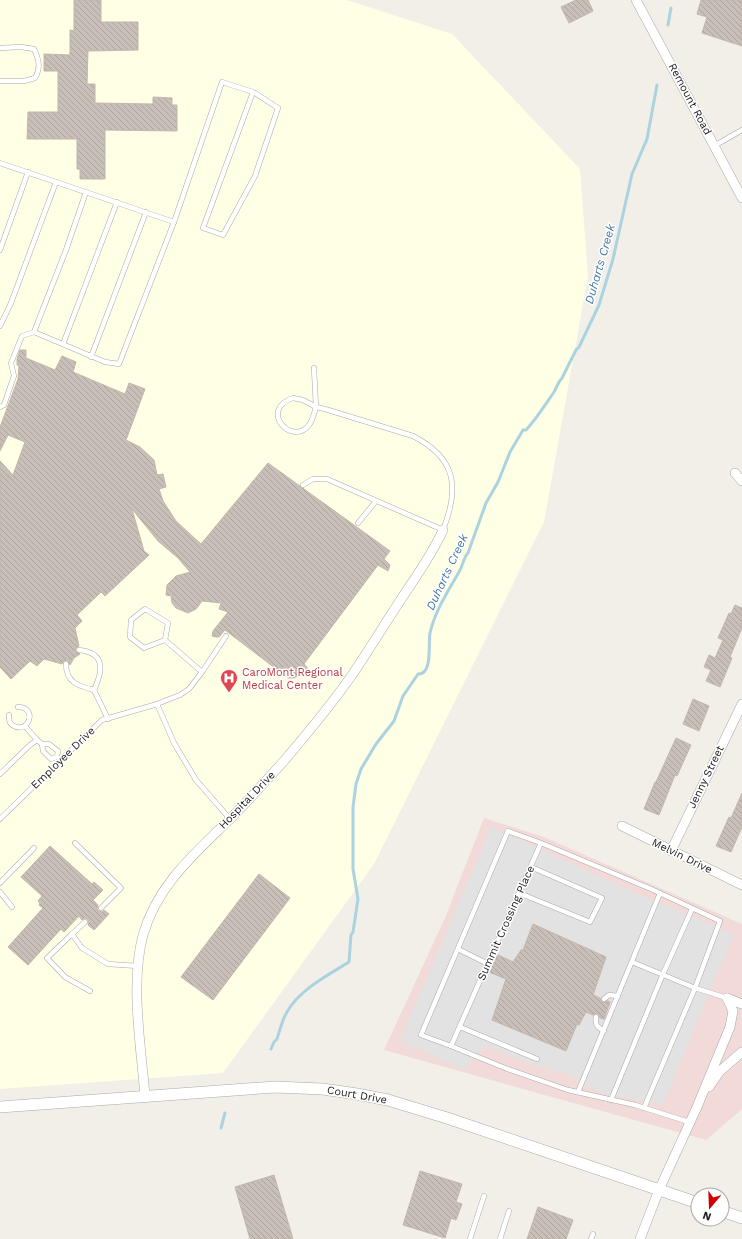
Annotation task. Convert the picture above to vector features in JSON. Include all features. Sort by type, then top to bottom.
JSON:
[{"type":"street","name":"Remount Road","points":[[636,0],[742,198]]},
{"type":"street","points":[[735,473],[742,481]]},
{"type":"street","name":"Hospital Drive","points":[[145,1096],[138,1016],[137,978],[139,953],[151,913],[160,896],[186,862],[230,819],[283,762],[321,716],[352,675],[430,555],[443,530]]},
{"type":"street","name":"Jenny Street","points":[[671,851],[742,704]]},
{"type":"street","name":"Melvin Drive","points":[[622,826],[742,885]]},
{"type":"street","points":[[726,998],[742,1004]]},
{"type":"street","points":[[640,1239],[659,1190],[701,1098],[730,1027],[733,1011],[726,998]]},
{"type":"street","points":[[701,1098],[720,1071],[742,1052]]},
{"type":"street","name":"Court Drive","points":[[0,1108],[274,1087],[324,1089],[388,1100],[447,1118],[690,1200]]},
{"type":"street","points":[[730,1214],[742,1218]]},
{"type":"lane","points":[[0,48],[21,47],[34,49],[40,61],[35,78],[24,81],[0,81]]},
{"type":"lane","points":[[0,408],[4,405],[14,376],[11,363],[22,336],[34,332],[91,357],[105,362],[119,364],[174,222],[222,82],[252,92],[278,108],[255,176],[223,236],[204,228],[252,92]]},
{"type":"lane","points":[[714,146],[742,130]]},
{"type":"lane","points":[[0,163],[174,222]]},
{"type":"lane","points":[[0,250],[28,172]]},
{"type":"lane","points":[[0,326],[11,304],[56,182]]},
{"type":"lane","points":[[34,332],[66,250],[86,192]]},
{"type":"lane","points":[[62,344],[117,202]]},
{"type":"lane","points":[[91,357],[146,212]]},
{"type":"lane","points":[[303,485],[313,479],[327,479],[443,530],[452,499],[452,485],[449,471],[443,459],[425,442],[413,436],[316,407],[303,400],[293,398],[285,401],[280,406],[278,419],[282,426],[288,430],[299,432],[304,430],[309,425],[316,407],[314,368]]},
{"type":"lane","points":[[358,523],[376,501]]},
{"type":"lane","points":[[145,609],[157,616],[168,623],[165,640],[144,648],[130,637],[131,620],[145,609]]},
{"type":"lane","points":[[165,640],[202,672],[226,636]]},
{"type":"lane","points":[[79,650],[88,651],[98,660],[101,667],[100,678],[94,690]]},
{"type":"lane","points":[[66,664],[68,677],[73,682],[94,690],[108,719]]},
{"type":"lane","name":"Employee Drive","points":[[0,818],[59,759],[102,720],[157,704],[180,695],[189,689],[202,672]]},
{"type":"lane","points":[[157,704],[174,743],[196,780],[230,819]]},
{"type":"lane","points":[[9,715],[12,725],[18,728],[25,726],[29,720],[29,713],[25,708],[18,706]]},
{"type":"lane","points":[[25,726],[42,744],[49,744],[54,747],[58,751],[59,759],[51,759],[43,751],[42,744]]},
{"type":"lane","points":[[0,774],[37,740]]},
{"type":"lane","points":[[644,1108],[695,988],[720,921],[541,843],[508,831],[421,1035],[505,1068],[578,1092],[644,1108],[689,1122]]},
{"type":"lane","points":[[75,843],[121,888],[101,908]]},
{"type":"lane","name":"Summit Crossing Place","points":[[451,1046],[541,843]]},
{"type":"lane","points":[[0,883],[34,848]]},
{"type":"lane","points":[[519,893],[590,922],[602,898],[531,867]]},
{"type":"lane","points":[[0,892],[12,907]]},
{"type":"lane","points":[[578,1092],[660,894]]},
{"type":"lane","points":[[611,1100],[692,908]]},
{"type":"lane","points":[[85,922],[47,958],[65,977],[90,991]]},
{"type":"lane","points":[[72,934],[82,948],[108,964],[138,966]]},
{"type":"lane","points":[[458,949],[488,964]]},
{"type":"lane","points":[[632,962],[695,988],[726,998]]},
{"type":"lane","points":[[604,999],[609,995],[618,996]]},
{"type":"lane","points":[[596,1016],[597,1027],[604,1031]]},
{"type":"lane","points":[[460,1027],[537,1059]]},
{"type":"lane","points":[[470,1239],[484,1196]]},
{"type":"lane","points":[[500,1239],[509,1211]]},
{"type":"shaded area","name":"CaroMont Regional Medical Center","points":[[0,0],[347,0],[452,34],[580,169],[588,276],[544,522],[374,864],[223,1073],[0,1089]]},
{"type":"shaded area","points":[[484,818],[544,837],[742,924],[742,1109],[706,1140],[384,1050],[445,918]]},
{"type":"shaded area","points":[[491,827],[624,888],[734,934],[663,1104],[639,1101],[599,1092],[564,1073],[538,1067],[485,1046],[469,1062],[466,1070],[400,1041]],"holes":[[[534,924],[606,956],[593,995],[610,1002],[611,1007],[608,1015],[603,1019],[586,1012],[579,1025],[577,1024],[566,1051],[493,1020],[506,979],[489,972],[491,961],[496,954],[513,962],[521,950],[523,950]]]},
{"type":"building","points":[[74,0],[101,0],[101,22],[138,22],[138,50],[88,51],[87,84],[95,84],[95,103],[153,104],[153,97],[172,98],[172,105],[177,105],[177,131],[105,130],[105,179],[80,179],[80,169],[77,169],[77,139],[27,139],[28,112],[58,112],[58,71],[44,71],[44,54],[70,55],[70,30],[74,31]]},
{"type":"building","points":[[576,0],[588,0],[593,11],[569,23],[561,7]]},
{"type":"building","points":[[701,0],[742,0],[742,46],[702,33],[707,17],[697,14]]},
{"type":"building","points":[[20,350],[26,350],[26,358],[55,370],[62,356],[76,362],[73,372],[125,394],[129,383],[145,389],[126,440],[140,447],[154,460],[157,475],[163,474],[166,487],[159,489],[163,501],[176,521],[201,544],[268,463],[390,551],[384,559],[390,565],[388,571],[378,565],[304,664],[310,671],[309,677],[301,674],[294,678],[288,678],[225,630],[219,637],[212,636],[213,631],[228,612],[219,609],[221,603],[202,601],[196,609],[188,613],[176,608],[172,603],[171,596],[166,595],[167,585],[176,576],[190,572],[178,558],[158,541],[132,509],[144,551],[149,555],[105,596],[101,592],[77,615],[82,621],[75,628],[79,646],[75,651],[80,654],[74,658],[70,665],[67,660],[62,664],[44,659],[37,666],[30,661],[11,679],[0,667],[0,461],[13,475],[25,442],[8,435],[0,451],[0,427],[18,379],[19,366],[17,365],[17,359]]},
{"type":"building","points":[[735,605],[742,608],[742,628],[720,687],[706,681],[711,670],[704,667],[709,655],[715,658],[723,640],[718,638],[729,613],[731,614]]},
{"type":"building","points":[[693,699],[709,706],[699,731],[683,724]]},
{"type":"building","points":[[676,738],[691,745],[677,776],[675,775],[659,815],[644,809]]},
{"type":"building","points":[[742,793],[742,827],[731,852],[716,846]]},
{"type":"building","points":[[50,846],[92,884],[94,882],[103,890],[93,900],[98,905],[97,909],[99,911],[102,912],[104,910],[109,914],[94,930],[88,925],[89,922],[87,919],[85,918],[82,920],[79,916],[64,932],[61,929],[28,965],[8,947],[43,908],[39,905],[40,903],[38,901],[42,896],[21,877]]},
{"type":"building","points":[[259,874],[290,898],[213,1000],[181,977]]},
{"type":"building","points":[[533,924],[606,957],[593,995],[600,998],[602,1002],[610,1002],[604,1019],[600,1018],[597,1013],[593,1015],[586,1012],[579,1025],[577,1024],[566,1051],[492,1020],[506,979],[489,972],[489,970],[496,954],[513,962],[521,950],[523,950]]},
{"type":"building","points":[[420,1171],[462,1184],[456,1202],[462,1204],[456,1220],[451,1218],[445,1238],[403,1225]]},
{"type":"building","points":[[274,1175],[293,1239],[250,1239],[235,1187]]},
{"type":"building","points":[[538,1207],[573,1220],[566,1239],[527,1239]]},
{"type":"waterway","name":"Duharts Creek","points":[[668,25],[671,8]]},
{"type":"waterway","name":"Duharts Creek","points":[[271,1049],[277,1039],[285,1015],[292,1004],[306,990],[349,962],[351,935],[353,932],[358,899],[353,869],[353,807],[356,784],[361,769],[376,744],[394,721],[403,696],[418,674],[423,673],[426,669],[429,658],[430,633],[435,617],[468,553],[486,503],[498,482],[510,452],[523,430],[526,430],[554,392],[579,347],[599,305],[613,259],[632,174],[647,139],[657,85]]},
{"type":"waterway","name":"Duharts Creek","points":[[221,1128],[225,1113]]},
{"type":"place","name":"CaroMont Regional Medical Center","points":[[229,693]]}]
